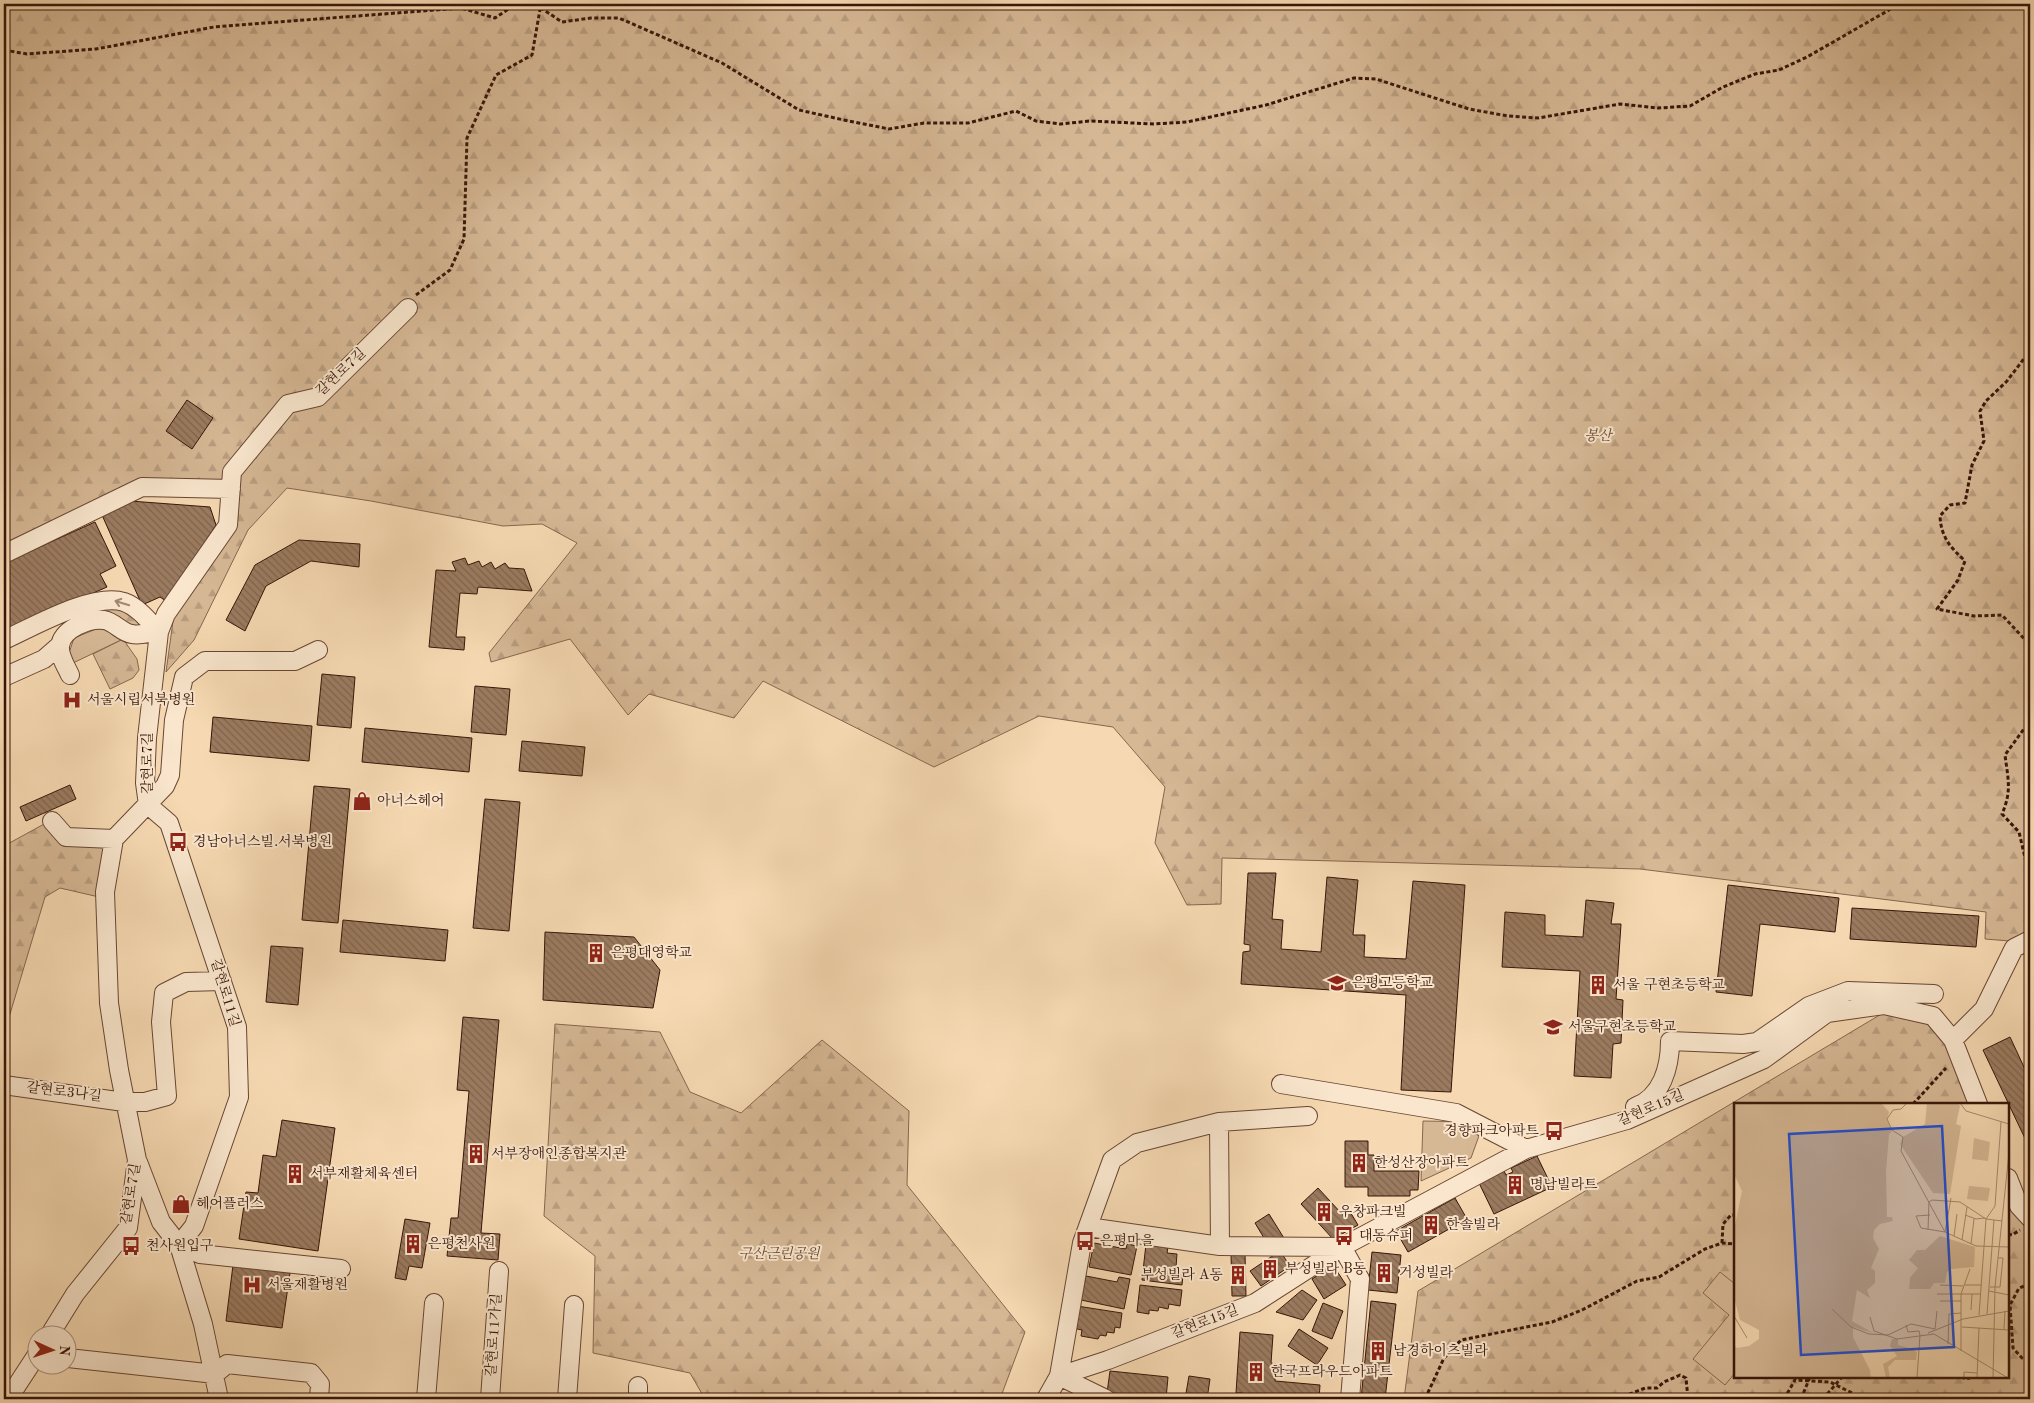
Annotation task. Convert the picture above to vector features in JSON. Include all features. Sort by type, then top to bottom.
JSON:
[{"type":"street","name":"갈현로7길","points":[[55,1326],[75,1294],[128,1228],[137,1160],[124,1102],[109,1003],[105,892],[114,839],[148,804],[145,783],[147,738],[159,632],[166,614],[228,525],[232,472],[288,404],[318,397],[408,308]]},
{"type":"street","points":[[4,554],[142,487],[230,489]]},
{"type":"street","points":[[4,640],[68,612],[104,600],[119,601],[135,608],[159,632]]},
{"type":"street","points":[[56,648],[68,612]]},
{"type":"street","points":[[4,677],[36,664],[56,648],[68,633],[75,628],[97,620],[114,623],[131,634],[159,632]]},
{"type":"street","points":[[56,648],[70,675]]},
{"type":"street","points":[[148,804],[165,786],[170,775],[174,720],[184,677],[205,662],[295,661],[318,650]]},
{"type":"street","name":"갈현로11길","points":[[148,804],[169,823],[237,1027],[239,1097],[194,1226],[179,1245]]},
{"type":"street","points":[[52,821],[66,837],[114,839]]},
{"type":"street","points":[[1953,1040],[1984,1009],[2014,948],[2030,940]]},
{"type":"street","name":"갈현로3나길","points":[[4,1085],[124,1102],[145,1102],[167,1096],[161,1022],[164,993],[186,982],[222,981]]},
{"type":"street","points":[[1586,1132],[1608,1118],[1640,1105],[1660,1089],[1670,1058],[1670,1041],[1743,1044],[1756,1042],[1809,1006],[1848,991],[1934,994]]},
{"type":"street","name":"갈현로15길","points":[[1059,1376],[1108,1360],[1255,1303],[1342,1247],[1526,1149],[1628,1120],[1764,1059],[1827,1013],[1884,1005],[1933,1016],[1953,1040],[1978,1103]]},
{"type":"street","points":[[1281,1084],[1456,1113],[1526,1149]]},
{"type":"street","points":[[1046,1399],[1059,1376],[1082,1243],[1112,1160],[1137,1143],[1219,1122],[1308,1116]]},
{"type":"street","points":[[1219,1122],[1220,1246]]},
{"type":"street","points":[[137,1160],[161,1222],[179,1245],[203,1324],[219,1399]]},
{"type":"street","points":[[2009,1181],[2019,1206],[2030,1218]]},
{"type":"street","points":[[1088,1227],[1220,1246],[1342,1247],[1360,1279],[1350,1399]]},
{"type":"street","points":[[179,1245],[200,1254],[341,1269]]},
{"type":"street","name":"갈현로11가길","points":[[490,1399],[499,1272]]},
{"type":"street","points":[[426,1399],[434,1303]]},
{"type":"street","points":[[567,1399],[574,1305]]},
{"type":"street","points":[[78,1359],[215,1374],[227,1364],[311,1373],[320,1384],[319,1399]]},
{"type":"street","points":[[8,1399],[28,1368]]},
{"type":"street","points":[[1059,1376],[1106,1399]]},
{"type":"path","points":[[4,50],[27,54],[96,49],[214,27],[461,8],[494,18],[516,4]]},
{"type":"path","points":[[535,4],[541,6],[562,22],[592,18],[619,18],[722,63],[799,110],[889,129],[924,123],[968,123],[1016,111],[1036,121],[1060,124],[1090,121],[1154,124],[1187,122],[1266,105],[1354,78],[1376,79],[1469,109],[1508,116],[1538,118],[1620,104],[1658,108],[1690,106],[1723,87],[1754,74],[1780,70],[1807,58],[1889,10],[1895,4]]},
{"type":"path","points":[[408,308],[416,296],[450,270],[464,239],[467,138],[496,75],[532,55],[541,6]]},
{"type":"path","points":[[2030,348],[2007,381],[1986,401],[1980,411],[1984,441],[1972,465],[1965,503],[1950,505],[1940,516],[1940,529],[1947,545],[1965,561],[1958,580],[1937,609],[1974,616],[2002,616],[2030,645]]},
{"type":"path","points":[[2030,699],[2029,722],[2005,755],[2010,788],[2009,797],[2002,814],[2019,832],[2030,879]]},
{"type":"path","points":[[1914,1103],[1950,1063],[1953,1040]]},
{"type":"path","points":[[1722,1243],[1723,1224],[1731,1215],[1734,1215]]},
{"type":"path","points":[[1425,1399],[1444,1358],[1461,1340],[1545,1323],[1567,1316],[1637,1281],[1659,1276],[1705,1249],[1722,1243],[1734,1244]]},
{"type":"path","points":[[2030,1284],[2019,1288],[2010,1305],[2013,1348],[2022,1358],[2030,1362]]},
{"type":"path","points":[[2009,1351],[2013,1348]]},
{"type":"path","points":[[1617,1399],[1645,1388],[1657,1388],[1664,1382],[1680,1375],[1686,1378],[1688,1399]]},
{"type":"path","points":[[1784,1399],[1795,1378],[1807,1381],[1830,1382],[1864,1399]]},
{"type":"path","points":[[1801,1399],[1809,1378]]},
{"type":"path","points":[[1823,1399],[1841,1378]]},
{"type":"green space","name":"봉산","points":[[4,4],[2030,4],[2030,932],[2010,941],[1985,939],[1986,912],[1640,869],[1222,858],[1221,904],[1187,905],[1155,843],[1165,787],[1113,727],[1039,716],[934,767],[763,681],[734,718],[649,694],[628,715],[570,639],[491,662],[489,653],[577,543],[542,524],[503,526],[371,501],[287,488],[248,530],[194,640],[166,672],[174,614],[235,525],[236,488],[141,482],[4,547]]},
{"type":"green space","points":[[109,607],[124,611],[139,623],[138,629],[91,611]]},
{"type":"green space","points":[[101,627],[123,639],[73,663],[69,653],[74,638]]},
{"type":"green space","points":[[123,639],[137,659],[139,670],[133,678],[110,689],[93,654]]},
{"type":"green space","points":[[46,823],[107,844],[99,897],[60,888],[45,897],[4,1034],[4,846]]},
{"type":"green space","points":[[1883,1013],[1928,1024],[1953,1040],[1978,1103],[1734,1103],[1734,1378],[2009,1378],[2009,1180],[2030,1218],[2030,1399],[1404,1399],[1418,1291]]},
{"type":"green space","name":"구산근린공원","points":[[555,1024],[660,1032],[690,1092],[741,1113],[822,1040],[909,1111],[907,1185],[1025,1332],[1000,1399],[705,1399],[690,1373],[593,1353],[595,1256],[544,1216]]},
{"type":"green space","points":[[1423,1121],[1484,1122],[1471,1158],[1421,1181]]},
{"type":"green space","points":[[1720,1272],[1734,1283],[1734,1374],[1725,1385],[1693,1359],[1729,1315],[1703,1293]]},
{"type":"building","points":[[187,400],[213,418],[192,449],[166,431]]},
{"type":"building","points":[[130,501],[210,507],[216,525],[166,601],[160,597],[142,605],[102,515]]},
{"type":"building","points":[[95,522],[116,566],[100,574],[107,587],[4,632],[4,563]]},
{"type":"building","points":[[299,540],[360,544],[359,567],[311,561],[266,586],[245,631],[226,620],[255,565]]},
{"type":"building","points":[[465,558],[468,565],[479,561],[482,567],[491,562],[495,569],[505,563],[509,568],[524,569],[532,591],[478,587],[477,594],[460,593],[456,637],[465,637],[464,650],[429,647],[436,570],[456,571],[452,562]]},
{"type":"building","points":[[322,674],[355,677],[351,728],[317,725]]},
{"type":"building","points":[[475,686],[510,689],[506,735],[471,732]]},
{"type":"building","points":[[213,717],[312,726],[309,761],[210,752]]},
{"type":"building","points":[[365,728],[472,738],[469,772],[362,762]]},
{"type":"building","points":[[522,741],[585,747],[582,776],[519,771]]},
{"type":"building","points":[[70,785],[76,799],[26,821],[20,807]]},
{"type":"building","points":[[314,786],[350,789],[338,923],[302,920]]},
{"type":"building","points":[[485,799],[520,802],[509,931],[473,928]]},
{"type":"building","name":"은평고등학교","points":[[1248,873],[1276,873],[1272,919],[1283,920],[1281,949],[1321,952],[1327,877],[1358,880],[1353,935],[1365,935],[1364,957],[1406,959],[1413,881],[1465,885],[1451,1092],[1401,1090],[1406,995],[1241,984],[1243,952],[1250,951],[1250,945],[1244,944]]},
{"type":"building","points":[[1728,885],[1839,898],[1835,932],[1760,924],[1752,996],[1716,992]]},
{"type":"building","name":"서울 구현초등학교","points":[[1586,900],[1614,903],[1611,924],[1621,924],[1616,999],[1623,1000],[1621,1043],[1613,1044],[1611,1078],[1574,1076],[1580,971],[1502,967],[1505,912],[1545,915],[1545,935],[1583,937]]},
{"type":"building","points":[[1852,908],[1979,916],[1976,947],[1850,939]]},
{"type":"building","points":[[343,920],[448,930],[445,961],[340,952]]},
{"type":"building","name":"은평대영학교","points":[[545,932],[634,937],[660,970],[653,1008],[543,1000]]},
{"type":"building","points":[[271,946],[303,948],[298,1005],[266,1002]]},
{"type":"building","name":"서부장애인종합복지관","points":[[463,1017],[499,1020],[481,1233],[500,1234],[498,1260],[447,1256],[451,1218],[458,1218],[469,1091],[457,1090]]},
{"type":"building","points":[[2010,1037],[2030,1080],[2030,1149],[2009,1103],[1983,1050]]},
{"type":"building","name":"서부재활체육센터","points":[[282,1120],[335,1128],[318,1251],[239,1239],[246,1192],[258,1193],[263,1155],[276,1157]]},
{"type":"building","name":"한성산장아파트","points":[[1345,1141],[1368,1141],[1368,1155],[1374,1155],[1374,1171],[1419,1171],[1418,1190],[1410,1190],[1410,1196],[1368,1196],[1368,1187],[1345,1187]]},
{"type":"building","name":"명남빌라트","points":[[1537,1156],[1552,1187],[1494,1214],[1479,1183],[1504,1171],[1506,1175],[1513,1172],[1511,1168]]},
{"type":"building","name":"우창파크빌","points":[[1318,1188],[1342,1214],[1349,1210],[1358,1225],[1333,1239],[1301,1204]]},
{"type":"building","name":"한솔빌라","points":[[1455,1198],[1467,1219],[1408,1252],[1396,1231]]},
{"type":"building","points":[[1269,1214],[1287,1243],[1267,1243],[1255,1223]]},
{"type":"building","name":"은평천사원","points":[[405,1219],[430,1223],[422,1268],[409,1266],[406,1280],[395,1278]]},
{"type":"building","points":[[1094,1243],[1126,1249],[1127,1244],[1137,1246],[1131,1275],[1089,1267]]},
{"type":"building","points":[[1146,1244],[1168,1247],[1167,1253],[1177,1254],[1176,1267],[1180,1267],[1180,1274],[1183,1275],[1182,1285],[1142,1280]]},
{"type":"building","name":"부성빌라 B동","points":[[1280,1251],[1290,1266],[1261,1286],[1250,1271]]},
{"type":"building","name":"거성빌라","points":[[1372,1252],[1401,1255],[1397,1293],[1368,1290]]},
{"type":"building","name":"부성빌라 A동","points":[[1231,1253],[1245,1253],[1246,1296],[1232,1296]]},
{"type":"building","points":[[233,1265],[290,1273],[282,1328],[226,1321]]},
{"type":"building","points":[[1333,1265],[1346,1285],[1324,1299],[1312,1279]]},
{"type":"building","points":[[1086,1276],[1117,1282],[1119,1277],[1130,1279],[1124,1309],[1081,1300]]},
{"type":"building","points":[[1140,1285],[1182,1290],[1180,1306],[1169,1304],[1168,1309],[1159,1307],[1158,1311],[1149,1310],[1149,1314],[1137,1312]]},
{"type":"building","points":[[1302,1290],[1317,1300],[1303,1320],[1276,1312]]},
{"type":"building","name":"남경하이츠빌라","points":[[1371,1301],[1396,1304],[1385,1399],[1361,1399]]},
{"type":"building","points":[[1323,1303],[1343,1311],[1332,1339],[1312,1331]]},
{"type":"building","points":[[1077,1306],[1122,1313],[1120,1328],[1115,1327],[1114,1333],[1107,1332],[1106,1336],[1100,1335],[1098,1339],[1081,1336],[1082,1330],[1073,1328]]},
{"type":"building","points":[[1299,1329],[1328,1348],[1317,1365],[1288,1346]]},
{"type":"building","name":"한국프라우드아파트","points":[[1240,1332],[1273,1335],[1271,1363],[1276,1364],[1275,1381],[1320,1385],[1319,1399],[1242,1399],[1242,1393],[1236,1393]]},
{"type":"building","points":[[1110,1371],[1168,1377],[1166,1399],[1107,1393]]},
{"type":"building","points":[[1189,1376],[1210,1379],[1207,1399],[1185,1399]]},
{"type":"place","name":"서울시립서북병원","points":[[72,700]]},
{"type":"place","name":"아너스헤어","points":[[362,801]]},
{"type":"place","name":"경남아너스빌.서북병원","points":[[178,842]]},
{"type":"place","name":"은평대영학교","points":[[596,953]]},
{"type":"place","name":"은평고등학교","points":[[1337,983]]},
{"type":"place","name":"서울 구현초등학교","points":[[1598,985]]},
{"type":"place","name":"서울구현초등학교","points":[[1553,1027]]},
{"type":"place","name":"경향파크아파트","points":[[1554,1131]]},
{"type":"place","name":"서부장애인종합복지관","points":[[476,1154]]},
{"type":"place","name":"한성산장아파트","points":[[1359,1163]]},
{"type":"place","name":"서부재활체육센터","points":[[295,1174]]},
{"type":"place","name":"명남빌라트","points":[[1515,1185]]},
{"type":"place","name":"헤어플러스","points":[[181,1204]]},
{"type":"place","name":"우창파크빌","points":[[1324,1212]]},
{"type":"place","name":"한솔빌라","points":[[1431,1225]]},
{"type":"place","name":"대동슈퍼","points":[[1344,1236]]},
{"type":"place","name":"은평마을","points":[[1085,1241]]},
{"type":"place","name":"은평천사원","points":[[413,1244]]},
{"type":"place","name":"천사원입구","points":[[131,1246]]},
{"type":"place","name":"부성빌라 B동","points":[[1270,1269]]},
{"type":"place","name":"거성빌라","points":[[1384,1273]]},
{"type":"place","name":"부성빌라 A동","points":[[1238,1275]]},
{"type":"place","name":"서울재활병원","points":[[252,1285]]},
{"type":"place","name":"남경하이츠빌라","points":[[1378,1351]]},
{"type":"place","name":"한국프라우드아파트","points":[[1256,1372]]}]
